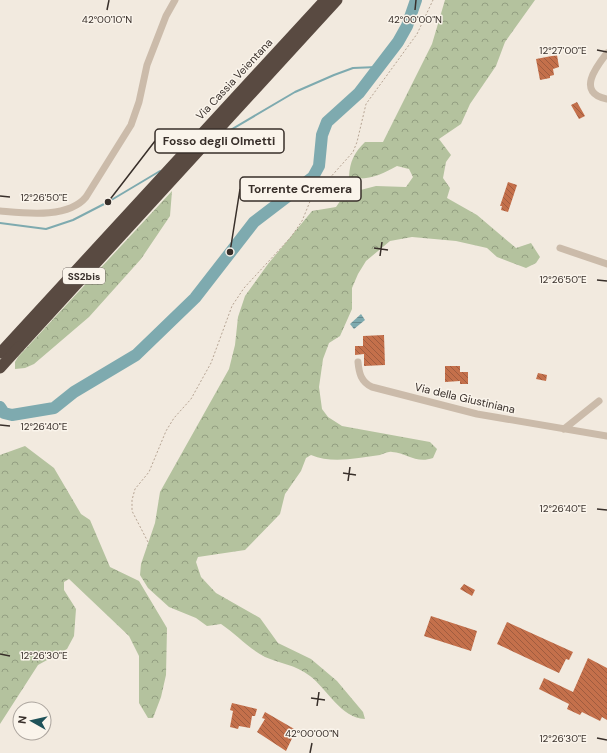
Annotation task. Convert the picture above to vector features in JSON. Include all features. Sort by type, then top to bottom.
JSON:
[{"type":"highway","name":"Via Cassia Veientana","points":[[0,368],[16,343],[261,76],[325,0]]},
{"type":"highway","name":"SS2bis","points":[[261,76],[314,25],[337,0]]},
{"type":"highway","name":"Via Cassia Veientana","points":[[0,352],[16,343]]},
{"type":"street","points":[[0,211],[24,213],[53,212],[74,206],[86,198],[131,124],[139,102],[147,65],[166,16],[175,0]]},
{"type":"street","points":[[607,53],[593,72],[590,82],[591,88],[596,95],[607,99]]},
{"type":"street","points":[[560,248],[607,264]]},
{"type":"street","name":"Via della Giustiniana","points":[[358,362],[359,373],[362,380],[372,387],[478,414],[607,436]]},
{"type":"street","points":[[564,429],[599,401]]},
{"type":"path","points":[[148,542],[132,511],[132,500],[135,489],[149,472],[174,418],[191,399],[207,369],[232,306],[244,288],[290,237],[302,221],[311,198],[352,152],[357,142],[366,104],[378,85],[417,34],[433,0]]},
{"type":"green space","points":[[445,0],[535,0],[505,42],[496,66],[470,104],[461,124],[439,139],[451,155],[446,162],[443,178],[450,188],[447,198],[477,215],[516,248],[531,243],[540,257],[536,263],[526,268],[497,257],[487,248],[456,241],[412,237],[390,241],[366,261],[352,288],[352,309],[340,336],[329,343],[323,359],[319,387],[322,409],[328,417],[342,426],[430,442],[437,449],[433,458],[422,460],[390,452],[380,455],[345,460],[319,458],[311,455],[306,458],[301,471],[285,494],[280,514],[245,550],[198,557],[196,562],[201,577],[216,593],[260,618],[278,643],[311,659],[337,681],[363,712],[365,719],[349,714],[304,672],[265,657],[221,624],[207,626],[196,618],[169,607],[148,588],[140,575],[141,564],[155,523],[160,492],[229,369],[235,345],[238,317],[245,296],[268,264],[312,211],[336,207],[345,194],[376,186],[406,187],[413,177],[409,169],[397,166],[386,172],[368,178],[361,179],[349,177],[350,166],[353,158],[365,142],[383,142],[432,44]]},
{"type":"green space","points":[[172,191],[170,216],[141,259],[89,317],[34,364],[25,368],[15,369],[15,362],[18,357]]},
{"type":"green space","points":[[25,446],[54,468],[81,514],[90,520],[110,567],[139,581],[167,628],[166,675],[161,697],[153,718],[148,718],[139,703],[139,656],[129,636],[69,579],[64,582],[64,590],[76,609],[74,636],[67,649],[38,665],[15,701],[12,701],[12,705],[0,724],[0,455]]},
{"type":"water","points":[[361,314],[365,320],[354,329],[350,324]]},
{"type":"building","points":[[557,55],[559,67],[553,69],[554,75],[550,76],[550,78],[540,80],[536,59]]},
{"type":"building","points":[[577,102],[585,116],[579,119],[571,105]]},
{"type":"building","points":[[508,182],[517,185],[508,212],[501,210],[502,206],[500,206]]},
{"type":"building","points":[[384,335],[385,365],[364,366],[364,354],[355,355],[355,346],[363,346],[363,336]]},
{"type":"building","points":[[445,366],[460,366],[460,372],[468,372],[468,384],[460,384],[460,381],[445,382]]},
{"type":"building","points":[[538,373],[547,375],[546,381],[536,379]]},
{"type":"building","points":[[464,584],[475,590],[472,596],[460,589]]},
{"type":"building","points":[[431,616],[477,631],[471,651],[424,636]]},
{"type":"building","points":[[507,622],[573,652],[569,660],[566,659],[559,673],[497,644]]},
{"type":"building","points":[[588,658],[607,668],[607,720],[602,717],[600,721],[582,712],[580,715],[567,709],[569,704],[539,689],[544,678],[573,692]]},
{"type":"building","points":[[232,703],[257,709],[255,716],[252,716],[250,728],[239,726],[238,729],[230,727],[233,711],[230,710]]},
{"type":"building","points":[[265,712],[296,730],[286,751],[257,732],[265,719],[262,718]]},
{"type":"waterway","points":[[0,407],[4,413],[12,415],[54,408],[74,392],[136,355],[195,298],[254,222],[313,177],[319,166],[322,135],[327,122],[359,93],[398,42],[407,26],[416,0]]},
{"type":"waterway","points":[[217,138],[295,92],[353,68],[377,67]]},
{"type":"waterway","points":[[0,223],[46,229],[73,220],[108,202],[160,171]]},
{"type":"place","name":"Fosso degli Olmetti","points":[[108,202]]},
{"type":"place","name":"Torrente Cremera","points":[[230,252]]}]
